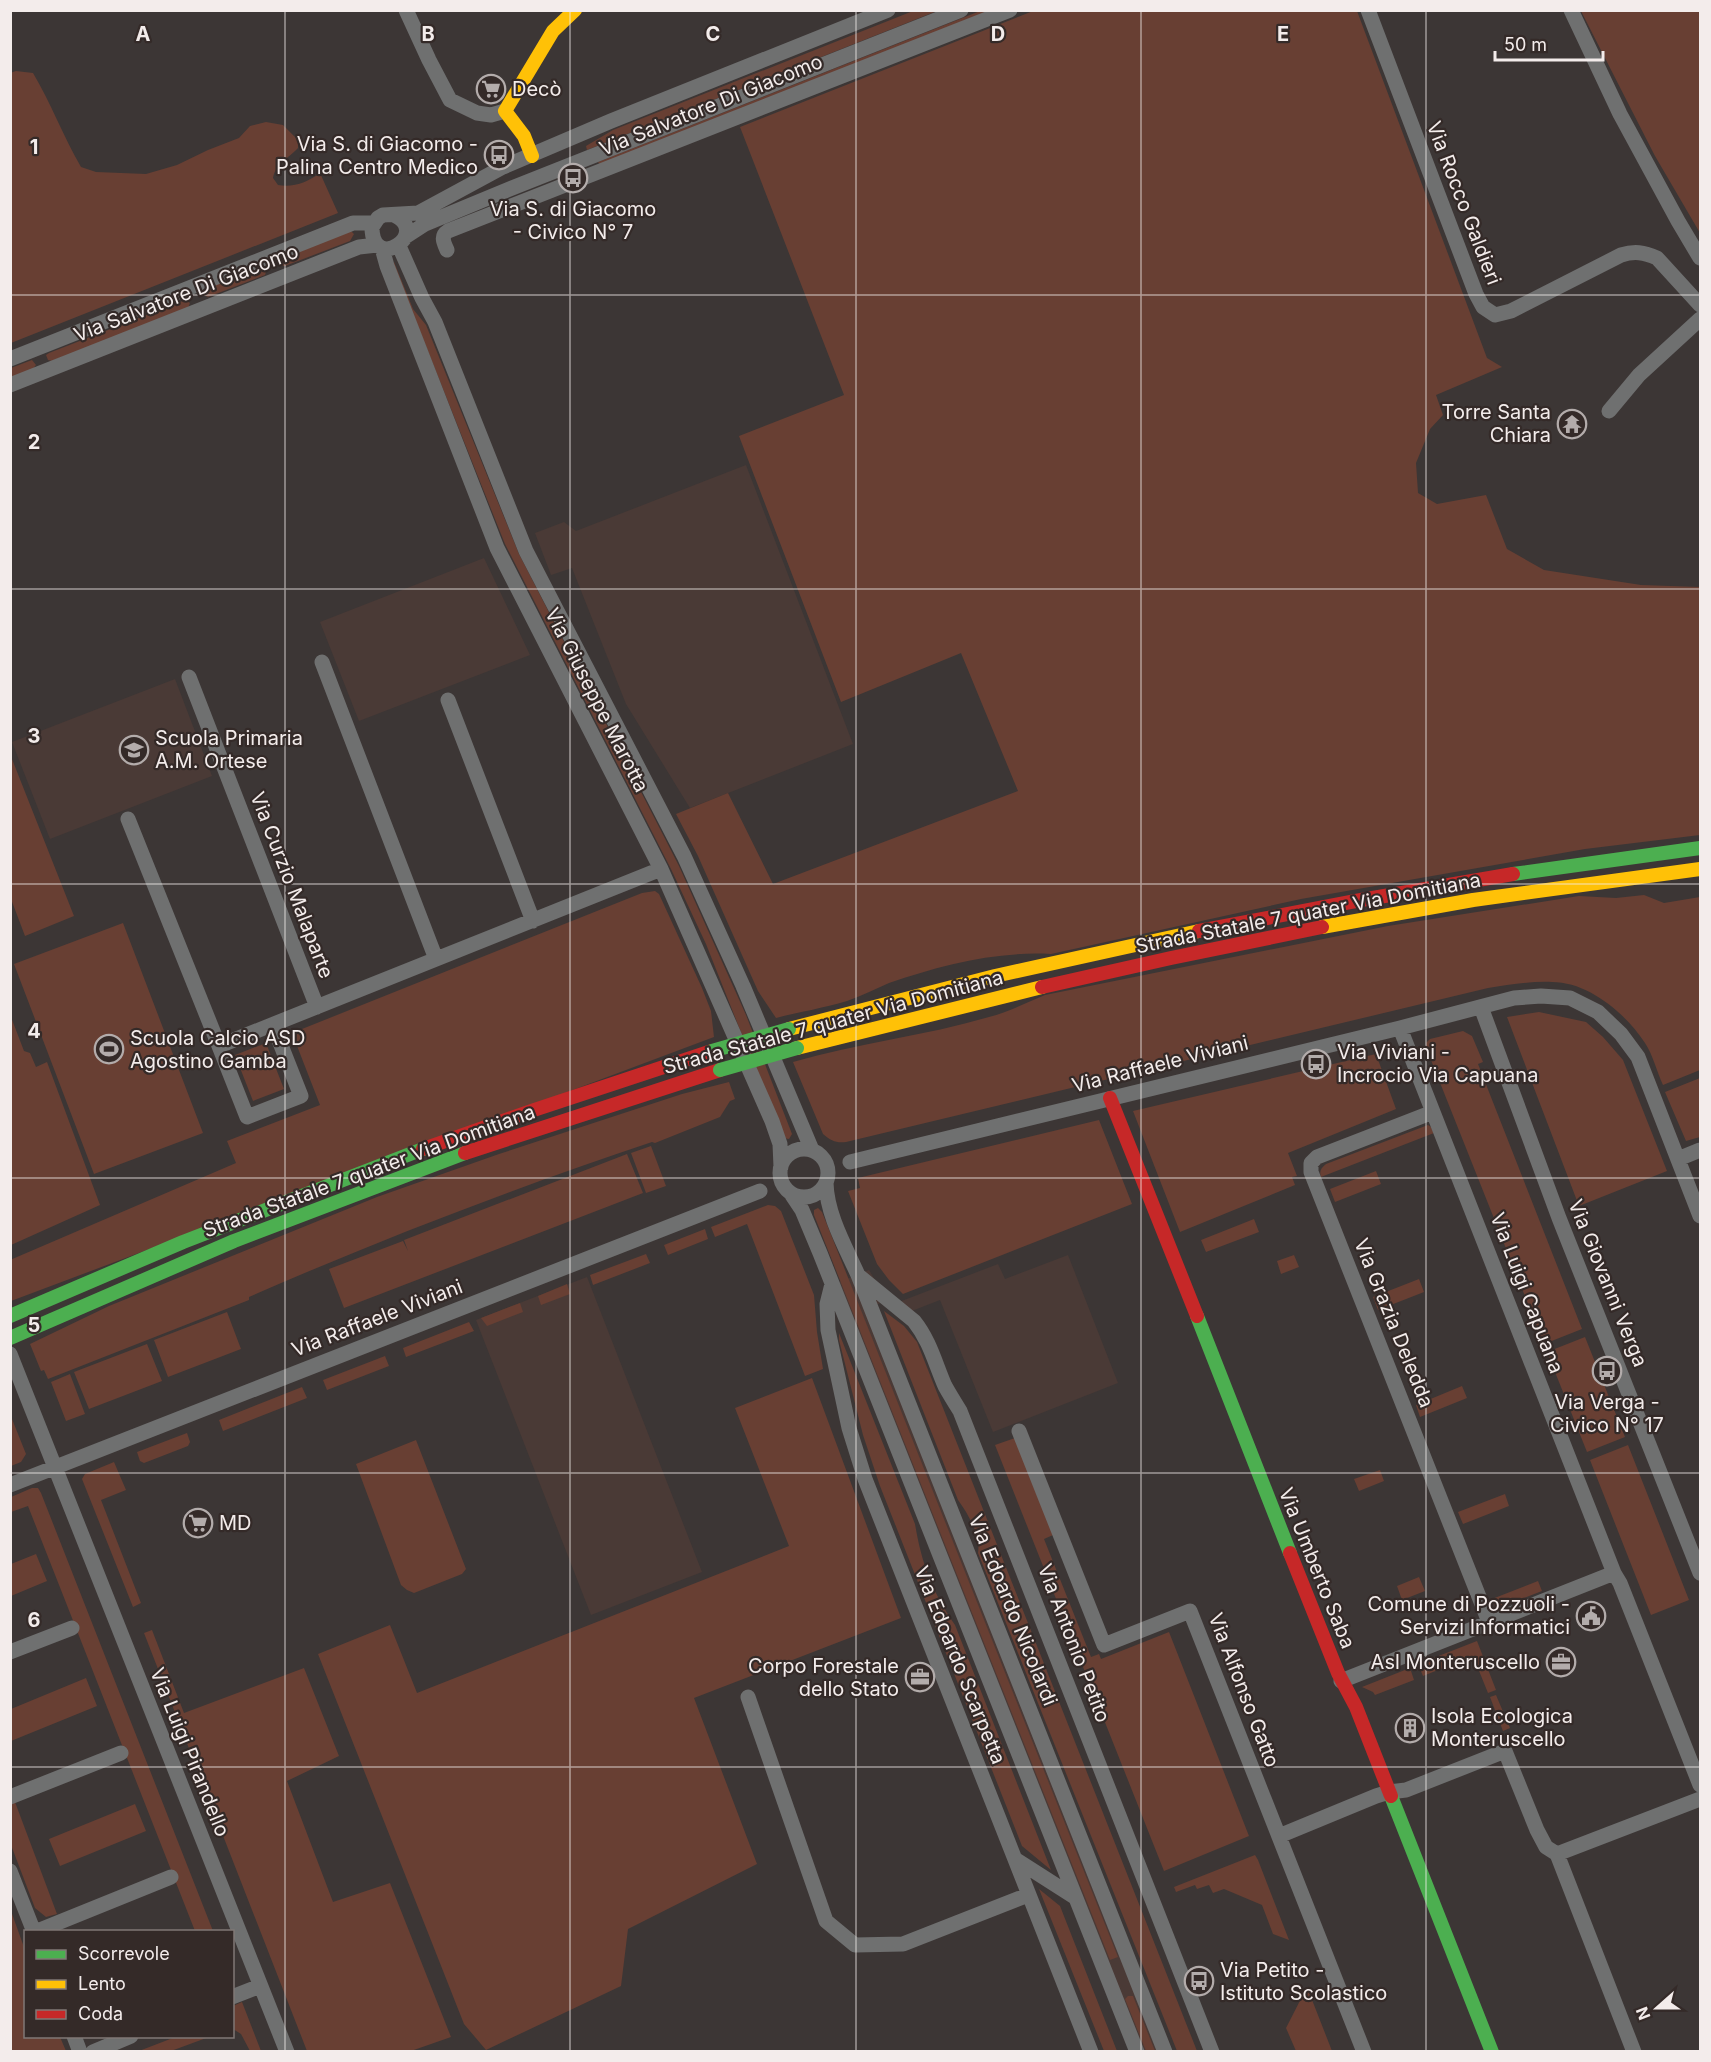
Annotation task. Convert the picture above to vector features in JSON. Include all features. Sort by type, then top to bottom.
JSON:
[{"type":"main road","points":[[532,156],[524,136],[506,111],[553,32],[575,10]]},
{"type":"main road","name":"Strada Statale 7 quater Via Domitiana","points":[[10,1316],[148,1256],[352,1174],[561,1100],[712,1051],[789,1029],[1024,969],[1294,912],[1509,874],[1701,848]]},
{"type":"main road","name":"Strada Statale 7 quater Via Domitiana","points":[[10,1338],[148,1276],[356,1192],[473,1150],[720,1070],[797,1048],[946,1008],[1198,951],[1399,912],[1701,869]]},
{"type":"main road","name":"Via Umberto Saba","points":[[1110,1098],[1341,1681],[1356,1707],[1492,2052]]},
{"type":"street","points":[[406,10],[450,100],[477,113],[491,115],[506,111]]},
{"type":"street","name":"Via Salvatore Di Giacomo","points":[[394,215],[418,213],[503,167],[888,10]]},
{"type":"street","name":"Via Salvatore Di Giacomo","points":[[402,241],[425,224],[512,188],[961,10]]},
{"type":"street","name":"Via Salvatore Di Giacomo","points":[[447,250],[443,236],[448,231],[1010,10]]},
{"type":"street","name":"Via Rocco Galdieri","points":[[1368,10],[1476,294],[1488,311],[1495,315],[1503,314],[1629,253],[1647,254],[1657,258],[1701,305]]},
{"type":"street","points":[[1571,10],[1625,123],[1701,258]]},
{"type":"street","points":[[503,167],[512,188]]},
{"type":"street","points":[[383,215],[394,215],[399,217],[405,226],[402,241],[388,249],[380,246],[372,233],[374,223],[383,215]]},
{"type":"street","name":"Via Salvatore Di Giacomo","points":[[10,359],[353,224],[374,223]]},
{"type":"street","name":"Via Giuseppe Marotta","points":[[402,241],[422,298],[435,322],[526,551],[684,856],[818,1155]]},
{"type":"street","name":"Via Salvatore Di Giacomo","points":[[10,385],[359,247],[380,246]]},
{"type":"street","name":"Via Giuseppe Marotta","points":[[380,246],[497,548],[661,869],[772,1121],[780,1144],[780,1170]]},
{"type":"street","points":[[269,257],[278,280]]},
{"type":"street","points":[[192,288],[201,310]]},
{"type":"street","points":[[1609,411],[1639,375],[1701,319]]},
{"type":"street","points":[[37,349],[46,371]]},
{"type":"street","points":[[322,662],[436,959]]},
{"type":"street","name":"Via Curzio Malaparte","points":[[189,676],[317,1007]]},
{"type":"street","points":[[448,700],[533,921]]},
{"type":"street","points":[[128,819],[247,1117],[301,1096],[273,1025]]},
{"type":"street","name":"Via Curzio Malaparte","points":[[219,1046],[661,869]]},
{"type":"street","name":"Via Raffaele Viviani","points":[[850,1162],[1514,998],[1541,996],[1570,998],[1598,1012],[1621,1034],[1638,1057],[1701,1216]]},
{"type":"street","name":"Via Giovanni Verga","points":[[1480,1008],[1564,1228],[1701,1573]]},
{"type":"street","name":"Via Luigi Capuana","points":[[1400,1028],[1614,1573],[1701,1785]]},
{"type":"street","name":"Via Grazia Deledda","points":[[1433,1112],[1317,1157],[1311,1163],[1311,1172],[1489,1622]]},
{"type":"street","points":[[796,1150],[838,1157],[850,1162],[842,1171],[828,1179],[816,1195],[808,1198],[789,1192],[769,1195],[760,1191],[764,1182],[780,1170],[784,1160],[796,1150]]},
{"type":"street","points":[[1678,1159],[1701,1150]]},
{"type":"street","points":[[818,1155],[828,1179]]},
{"type":"street","points":[[780,1170],[789,1192],[802,1210],[832,1284],[1137,2052]]},
{"type":"street","name":"Via Edoardo Nicolardi","points":[[828,1179],[826,1201],[858,1275],[1165,2052]]},
{"type":"street","name":"Via Raffaele Viviani","points":[[10,1485],[760,1191]]},
{"type":"street","name":"Via Antonio Petito","points":[[858,1275],[914,1321],[926,1337],[946,1387],[960,1411],[1212,2052]]},
{"type":"street","name":"Via Edoardo Scarpetta","points":[[832,1284],[827,1304],[828,1329],[849,1428],[865,1479],[1091,2052]]},
{"type":"street","name":"Via Luigi Pirandello","points":[[10,1354],[287,2052]]},
{"type":"street","name":"Via Alfonso Gatto","points":[[1019,1431],[1104,1645],[1190,1611],[1364,2052]]},
{"type":"street","points":[[1341,1681],[1614,1573]]},
{"type":"street","points":[[10,1652],[72,1628]]},
{"type":"street","points":[[748,1697],[826,1921],[855,1945],[903,1944],[1028,1895]]},
{"type":"street","points":[[1279,1836],[1389,1792],[1406,1790],[1505,1751],[1537,1830],[1546,1847],[1557,1854],[1634,2052]]},
{"type":"street","points":[[10,1797],[121,1753]]},
{"type":"street","points":[[1557,1854],[1701,1799]]},
{"type":"street","points":[[1015,1860],[1076,1898]]},
{"type":"street","points":[[10,1871],[33,1930]]},
{"type":"street","points":[[39,1930],[171,1877]]},
{"type":"street","points":[[1110,1982],[1134,1973]]},
{"type":"street","points":[[234,1996],[261,1986]]},
{"type":"street","points":[[74,2038],[80,2052]]},
{"type":"street","points":[[93,2052],[128,2038]]},
{"type":"shaded area","points":[[913,11],[937,11],[587,150],[586,146],[613,130]]},
{"type":"shaded area","points":[[980,11],[991,11],[600,165],[598,162]]},
{"type":"shaded area","points":[[1033,11],[1357,11],[1487,358],[1502,367],[1436,395],[1443,415],[1430,429],[1416,463],[1418,493],[1437,504],[1486,495],[1507,549],[1544,570],[1641,585],[1700,587],[1700,835],[1585,849],[1301,899],[1051,954],[989,957],[909,976],[847,1001],[776,1018],[758,991],[698,856],[676,814],[728,793],[773,884],[1018,791],[961,653],[841,702],[739,436],[844,395],[740,127]]},
{"type":"shaded area","points":[[1581,11],[1700,11],[1700,233],[1655,156]]},
{"type":"shaded area","points":[[16,71],[33,73],[81,167],[96,172],[146,174],[177,165],[239,138],[250,126],[266,122],[283,125],[298,140],[298,148],[280,165],[273,178],[278,185],[289,186],[305,182],[320,173],[338,213],[11,343],[10,73]]},
{"type":"shaded area","points":[[351,231],[354,234],[350,241],[285,266],[280,265],[280,259]]},
{"type":"shaded area","points":[[394,262],[413,309],[426,325],[519,554],[679,866],[746,1015],[792,1134],[789,1139],[783,1138],[706,944],[671,869],[505,544]]},
{"type":"shaded area","points":[[261,266],[267,269],[265,275],[208,297],[204,295],[205,289]]},
{"type":"shaded area","points":[[185,300],[190,303],[188,308],[52,361],[48,360],[46,355],[49,353]]},
{"type":"shaded area","points":[[32,360],[36,365],[32,370],[11,378],[11,368]]},
{"type":"shaded area","points":[[746,465],[853,744],[690,808],[626,704],[572,568],[551,575],[535,533],[564,522],[576,531]]},
{"type":"shaded area","points":[[484,558],[530,655],[359,721],[320,622]]},
{"type":"shaded area","points":[[175,679],[212,776],[50,839],[12,742]]},
{"type":"shaded area","points":[[10,754],[74,916],[25,936],[11,899]]},
{"type":"shaded area","points":[[655,891],[659,894],[702,988],[711,1011],[714,1037],[11,1301],[10,1260],[236,1163],[227,1141],[320,1105],[292,1033],[642,893]]},
{"type":"shaded area","points":[[1644,895],[1664,903],[1700,897],[1700,1070],[1663,1085],[1645,1043],[1628,1021],[1593,994],[1566,983],[1552,982],[1488,988],[846,1142],[834,1141],[823,1134],[793,1062],[965,1024],[1003,1013],[1045,995],[1388,926],[1579,896],[1616,898]]},
{"type":"shaded area","name":"Scuola Calcio ASD Agostino Gamba","points":[[123,923],[203,1133],[94,1174],[14,964]]},
{"type":"shaded area","points":[[1539,1012],[1586,1022],[1623,1060],[1667,1171],[1579,1206],[1507,1017]]},
{"type":"shaded area","points":[[11,1017],[24,1051],[30,1053],[36,1067],[47,1062],[100,1205],[11,1245]]},
{"type":"shaded area","points":[[1463,1031],[1472,1036],[1483,1062],[1478,1064],[1582,1329],[1544,1344],[1427,1050],[1426,1043],[1430,1039]]},
{"type":"shaded area","points":[[266,1043],[284,1089],[253,1101],[235,1055]]},
{"type":"shaded area","points":[[1376,1054],[1396,1109],[1288,1153],[1297,1176],[1292,1177],[1295,1185],[1180,1232],[1133,1111]]},
{"type":"shaded area","points":[[1700,1078],[1700,1137],[1686,1141],[1665,1092]]},
{"type":"shaded area","points":[[729,1082],[735,1099],[730,1101],[720,1117],[655,1143],[652,1142],[601,1159],[449,1215],[249,1297],[249,1300],[48,1379],[44,1370],[41,1371],[30,1344],[109,1306],[377,1197],[682,1094]]},
{"type":"shaded area","points":[[1099,1120],[1132,1204],[903,1294],[877,1264],[848,1191],[860,1188],[858,1178]]},
{"type":"shaded area","points":[[1428,1125],[1434,1133],[1321,1177],[1321,1170],[1326,1164]]},
{"type":"shaded area","points":[[651,1146],[666,1186],[646,1193],[631,1153]]},
{"type":"shaded area","points":[[627,1154],[643,1193],[344,1308],[329,1269],[403,1241],[408,1251],[404,1240]]},
{"type":"shaded area","points":[[1376,1171],[1381,1184],[1335,1202],[1330,1189]]},
{"type":"shaded area","points":[[768,1205],[775,1206],[781,1211],[814,1295],[823,1369],[805,1376],[747,1224],[715,1237],[711,1227]]},
{"type":"shaded area","points":[[818,1208],[822,1212],[1118,1957],[1110,1960],[814,1215],[814,1210]]},
{"type":"shaded area","points":[[1254,1219],[1259,1232],[1206,1252],[1201,1240]]},
{"type":"shaded area","points":[[705,1229],[708,1239],[668,1255],[664,1245]]},
{"type":"shaded area","points":[[646,1254],[650,1263],[593,1285],[590,1275]]},
{"type":"shaded area","points":[[1068,1255],[1118,1383],[993,1432],[940,1300],[899,1316],[881,1303],[870,1307],[1165,2051],[1137,2051],[832,1285],[869,1270],[875,1280],[899,1302],[998,1264],[1005,1279]]},
{"type":"shaded area","points":[[1294,1255],[1299,1267],[1281,1274],[1277,1261]]},
{"type":"shaded area","points":[[587,1277],[702,1572],[591,1615],[476,1320]]},
{"type":"shaded area","points":[[1419,1279],[1424,1292],[1378,1310],[1373,1297]]},
{"type":"shaded area","points":[[567,1284],[570,1294],[541,1305],[538,1296]]},
{"type":"shaded area","points":[[520,1303],[523,1312],[487,1326],[481,1318]]},
{"type":"shaded area","points":[[884,1311],[904,1326],[917,1342],[1197,2051],[1177,2051],[978,1553],[978,1539],[973,1525],[958,1500]]},
{"type":"shaded area","points":[[227,1312],[241,1349],[168,1377],[154,1340]]},
{"type":"shaded area","points":[[469,1322],[474,1331],[406,1357],[403,1348]]},
{"type":"shaded area","points":[[839,1333],[915,1524],[929,1577],[955,1625],[1051,1870],[1022,1846],[880,1486],[863,1435]]},
{"type":"shaded area","points":[[1585,1337],[1625,1437],[1587,1452],[1547,1352]]},
{"type":"shaded area","points":[[147,1344],[162,1381],[89,1409],[74,1372]]},
{"type":"shaded area","points":[[385,1356],[389,1366],[327,1390],[323,1380]]},
{"type":"shaded area","points":[[70,1374],[85,1414],[66,1421],[51,1382]]},
{"type":"shaded area","points":[[812,1378],[901,1618],[694,1698],[757,1864],[628,1929],[621,1986],[486,2050],[464,2024],[318,1654],[390,1625],[417,1693],[789,1546],[735,1408]]},
{"type":"shaded area","points":[[1462,1386],[1467,1398],[1420,1417],[1416,1405]]},
{"type":"shaded area","points":[[302,1387],[307,1398],[223,1431],[219,1420]]},
{"type":"shaded area","points":[[10,1414],[26,1454],[21,1462],[11,1466]]},
{"type":"shaded area","points":[[187,1433],[190,1442],[188,1446],[144,1463],[140,1461],[137,1452]]},
{"type":"shaded area","points":[[1015,1438],[1053,1535],[1044,1539],[1091,1657],[1099,1654],[1101,1659],[1169,1632],[1249,1836],[1164,1871],[995,1445]]},
{"type":"shaded area","points":[[416,1440],[466,1569],[462,1574],[414,1593],[401,1585],[356,1464]]},
{"type":"shaded area","points":[[1628,1445],[1689,1600],[1651,1615],[1590,1460]]},
{"type":"shaded area","points":[[114,1462],[126,1490],[101,1500],[141,1603],[133,1607],[82,1479],[85,1474]]},
{"type":"shaded area","points":[[1380,1470],[1384,1481],[1359,1491],[1354,1479]]},
{"type":"shaded area","points":[[32,1488],[38,1488],[41,1493],[213,1930],[195,1930],[28,1506],[11,1512],[11,1497]]},
{"type":"shaded area","points":[[1505,1494],[1509,1506],[1463,1524],[1458,1512]]},
{"type":"shaded area","points":[[36,1554],[47,1581],[11,1596],[11,1564]]},
{"type":"shaded area","points":[[1419,1577],[1425,1591],[1402,1600],[1397,1586]]},
{"type":"shaded area","points":[[1538,1581],[1542,1591],[1496,1609],[1492,1599]]},
{"type":"shaded area","points":[[152,1630],[184,1713],[304,1668],[339,1756],[287,1781],[333,1902],[390,1883],[451,2037],[411,2051],[307,2051],[144,1633]]},
{"type":"shaded area","points":[[1477,1641],[1496,1690],[1488,1693],[1473,1656],[1423,1676],[1418,1664]]},
{"type":"shaded area","points":[[1410,1668],[1414,1680],[1375,1695],[1362,1687]]},
{"type":"shaded area","points":[[86,1678],[97,1706],[11,1741],[11,1709]]},
{"type":"shaded area","points":[[1496,1695],[1510,1728],[1503,1731],[1490,1697]]},
{"type":"shaded area","points":[[15,1802],[57,1914],[46,1917],[35,1908],[11,1845],[11,1804]]},
{"type":"shaded area","points":[[135,1804],[146,1831],[60,1866],[49,1839]]},
{"type":"shaded area","points":[[1255,1855],[1289,1940],[1273,1934],[1262,1905],[1224,1889],[1213,1893],[1209,1885],[1197,1889],[1195,1885],[1176,1892],[1174,1887]]},
{"type":"shaded area","points":[[1039,1889],[1060,1906],[1117,2051],[1104,2051]]},
{"type":"shaded area","points":[[11,1911],[24,1947],[24,2038],[60,2038],[66,2051],[11,2051]]},
{"type":"shaded area","points":[[1307,1987],[1332,2051],[1296,2051],[1286,2028]]},
{"type":"shaded area","points":[[1133,1996],[1155,2051],[1146,2051],[1125,1999]]},
{"type":"shaded area","points":[[242,2002],[261,2051],[250,2051],[241,2034],[234,2030],[234,2006]]},
{"type":"shaded area","points":[[173,2038],[206,2038],[171,2051],[139,2051]]},
{"type":"traffic: fast","points":[[1513,874],[1700,848]]},
{"type":"traffic: fast","points":[[712,1051],[789,1029]]},
{"type":"traffic: fast","points":[[720,1070],[797,1048]]},
{"type":"traffic: fast","points":[[10,1316],[183,1242],[423,1149]]},
{"type":"traffic: fast","points":[[10,1338],[234,1241],[465,1153]]},
{"type":"traffic: fast","points":[[1197,1316],[1290,1553]]},
{"type":"traffic: fast","points":[[1391,1796],[1492,2052]]},
{"type":"traffic: slow","points":[[532,156],[524,136],[505,111],[553,31],[575,10]]},
{"type":"traffic: slow","points":[[1322,927],[1473,900],[1700,869]]},
{"type":"traffic: slow","points":[[789,1029],[995,976],[1199,931]]},
{"type":"traffic: slow","points":[[797,1048],[1042,987]]},
{"type":"traffic: jam","points":[[1199,931],[1513,874]]},
{"type":"traffic: jam","points":[[1042,987],[1322,927]]},
{"type":"traffic: jam","points":[[423,1149],[712,1051]]},
{"type":"traffic: jam","points":[[465,1153],[720,1070]]},
{"type":"traffic: jam","points":[[1110,1098],[1197,1316]]},
{"type":"traffic: jam","points":[[1290,1553],[1338,1673],[1356,1707],[1391,1796]]},
{"type":"place","name":"Decò","points":[[491,89]]},
{"type":"place","name":"Via S. di Giacomo - Palina Centro Medico","points":[[499,155]]},
{"type":"place","name":"Via S. di Giacomo - Civico N° 7","points":[[573,178]]},
{"type":"place","name":"Torre Santa Chiara","points":[[1572,424]]},
{"type":"place","name":"Scuola Primaria A.M. Ortese","points":[[134,750]]},
{"type":"place","name":"Scuola Calcio ASD Agostino Gamba","points":[[109,1049]]},
{"type":"place","name":"Via Viviani - Incrocio Via Capuana","points":[[1316,1064]]},
{"type":"place","name":"Via Verga - Civico N° 17","points":[[1607,1371]]},
{"type":"place","name":"MD","points":[[198,1523]]},
{"type":"place","name":"Comune di Pozzuoli - Servizi Informatici","points":[[1591,1616]]},
{"type":"place","name":"Asl Monteruscello","points":[[1561,1662]]},
{"type":"place","name":"Corpo Forestale dello Stato","points":[[920,1677]]},
{"type":"place","name":"Isola Ecologica Monteruscello","points":[[1410,1728]]},
{"type":"place","name":"Via Petito - Istituto Scolastico","points":[[1199,1981]]}]
